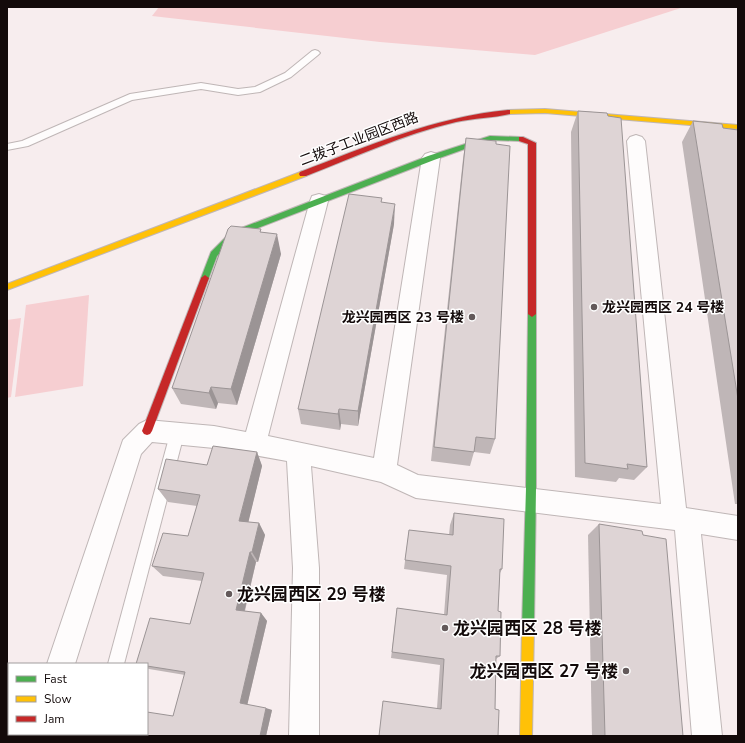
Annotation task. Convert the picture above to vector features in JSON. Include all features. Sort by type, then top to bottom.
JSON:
[{"type":"street","name":"二拨子工业园区西路","points":[[7,287],[433,125],[487,112],[545,111],[738,127]]},
{"type":"street","points":[[61,663],[131,448],[147,432],[214,254],[234,234],[431,158],[490,138],[522,139],[532,143],[530,500],[526,736]]},
{"type":"street","points":[[636,141],[707,736]]},
{"type":"street","points":[[384,471],[431,158]]},
{"type":"street","points":[[254,444],[320,202]]},
{"type":"street","points":[[147,432],[214,437],[298,452],[384,471],[416,486],[681,519],[738,528]]},
{"type":"street","points":[[298,452],[306,568],[304,736]]},
{"type":"lane","points":[[7,147],[24,144],[130,97],[201,86],[238,92],[257,90],[288,75],[315,53]]},
{"type":"lane","points":[[116,663],[178,434]]},
{"type":"shaded area","points":[[159,7],[684,7],[535,55],[380,42],[152,16]]},
{"type":"shaded area","points":[[89,295],[83,386],[15,397],[26,305]]},
{"type":"shaded area","points":[[21,318],[11,397],[7,398],[7,320]]},
{"type":"building","name":"龙兴园西区 24 号楼","points":[[578,111],[607,113],[608,116],[621,118],[647,467],[627,464],[628,469],[585,463]]},
{"type":"building","points":[[693,121],[722,124],[723,128],[738,130],[738,399]]},
{"type":"building","name":"龙兴园西区 23 号楼","points":[[466,138],[496,141],[496,144],[510,146],[495,439],[476,437],[474,452],[434,447]]},
{"type":"building","points":[[349,194],[382,198],[381,202],[395,204],[358,411],[339,409],[338,414],[298,409]]},
{"type":"building","points":[[231,226],[261,229],[260,232],[277,234],[231,389],[211,387],[209,393],[172,388],[228,229]]},
{"type":"building","name":"龙兴园西区 29 号楼","points":[[213,446],[257,452],[239,521],[259,523],[252,552],[250,552],[236,610],[261,613],[240,703],[266,708],[260,736],[138,736],[148,735],[148,712],[173,716],[185,672],[148,666],[148,663],[136,663],[150,618],[190,624],[204,573],[152,566],[163,533],[188,536],[200,495],[158,489],[166,459],[207,465]]},
{"type":"building","name":"龙兴园西区 28 号楼","points":[[454,513],[504,519],[502,569],[500,569],[498,611],[501,612],[500,656],[496,656],[495,709],[499,710],[498,736],[379,736],[383,701],[441,709],[444,659],[392,652],[397,608],[447,615],[451,566],[405,560],[409,530],[453,535]]},
{"type":"building","name":"龙兴园西区 27 号楼","points":[[599,524],[642,531],[643,535],[666,539],[683,736],[605,736]]},
{"type":"traffic: fast","points":[[205,278],[214,254],[234,234],[431,158],[490,138],[521,139]]},
{"type":"traffic: fast","points":[[528,627],[531,488],[532,314]]},
{"type":"traffic: slow","points":[[508,112],[545,111],[738,127]]},
{"type":"traffic: slow","points":[[7,287],[303,174]]},
{"type":"traffic: slow","points":[[526,736],[528,627]]},
{"type":"traffic: jam","points":[[303,174],[404,135],[430,127],[456,120],[508,112]]},
{"type":"traffic: jam","points":[[521,139],[532,143],[532,314]]},
{"type":"traffic: jam","points":[[147,431],[205,278]]},
{"type":"place","name":"龙兴园西区 24 号楼","points":[[594,307]]},
{"type":"place","name":"龙兴园西区 23 号楼","points":[[472,317]]},
{"type":"place","name":"龙兴园西区 29 号楼","points":[[229,594]]},
{"type":"place","name":"龙兴园西区 28 号楼","points":[[445,628]]},
{"type":"place","name":"龙兴园西区 27 号楼","points":[[626,671]]}]
